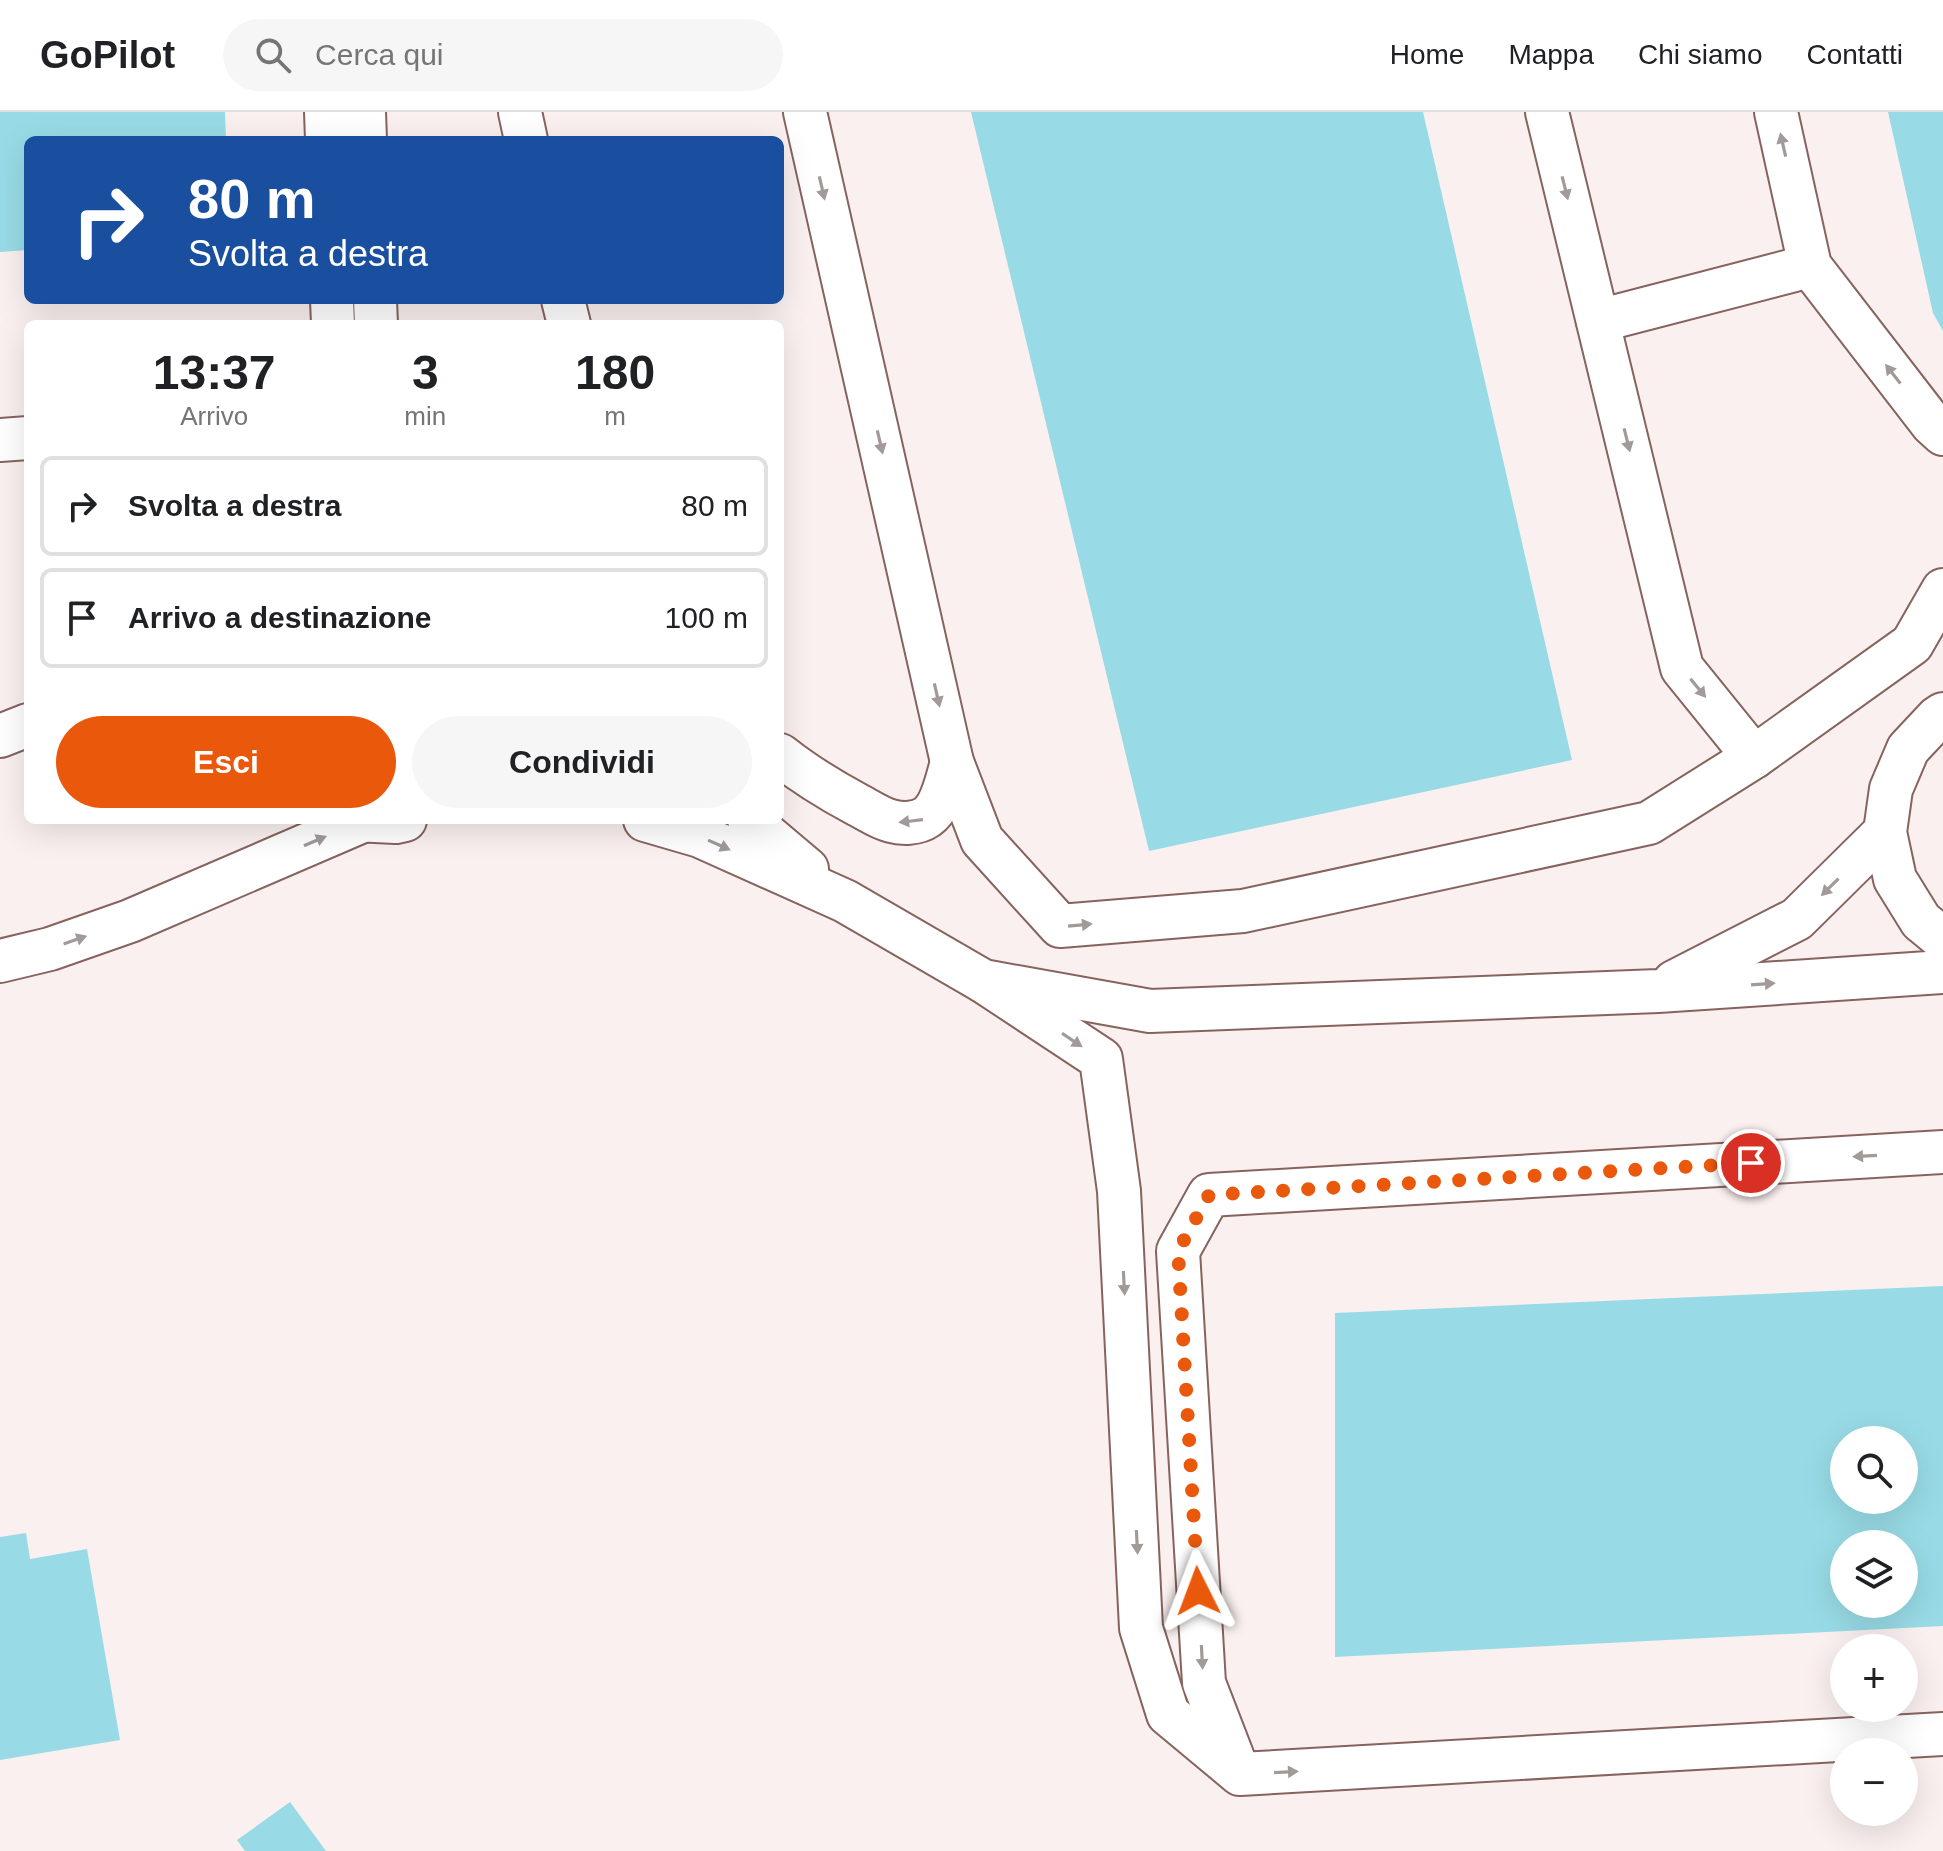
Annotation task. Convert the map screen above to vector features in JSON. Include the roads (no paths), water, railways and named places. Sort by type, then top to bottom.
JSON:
[{"type":"lane","points":[[326,112],[327,136]]},
{"type":"lane","points":[[364,112],[365,136]]},
{"type":"lane","points":[[520,112],[525,136]]},
{"type":"lane","points":[[805,112],[952,762],[982,840],[1060,926],[1243,911],[1649,823],[1754,757],[1912,644],[1943,590]]},
{"type":"lane","points":[[1547,112],[1682,668],[1754,757]]},
{"type":"lane","points":[[1776,112],[1810,266],[1932,424],[1943,434]]},
{"type":"lane","points":[[1598,321],[1810,266]]},
{"type":"lane","points":[[1943,714],[1908,749],[1891,789],[1885,832],[1895,879],[1921,921],[1943,939]]},
{"type":"lane","points":[[0,736],[24,727]]},
{"type":"lane","points":[[784,758],[829,789],[899,823],[925,819],[932,813],[941,797],[952,762]]},
{"type":"lane","points":[[0,961],[50,949],[130,921],[350,824]]},
{"type":"lane","points":[[659,824],[700,836],[845,901],[983,981],[1101,1059],[1119,1191],[1141,1628],[1168,1714],[1240,1774],[1943,1734]]},
{"type":"lane","points":[[754,824],[845,901]]},
{"type":"lane","points":[[1658,991],[1797,919],[1885,832]]},
{"type":"lane","points":[[983,981],[1150,1011],[1658,991],[1943,972]]},
{"type":"lane","points":[[1240,1774],[1204,1683],[1178,1251],[1209,1195],[1943,1152]]}]
